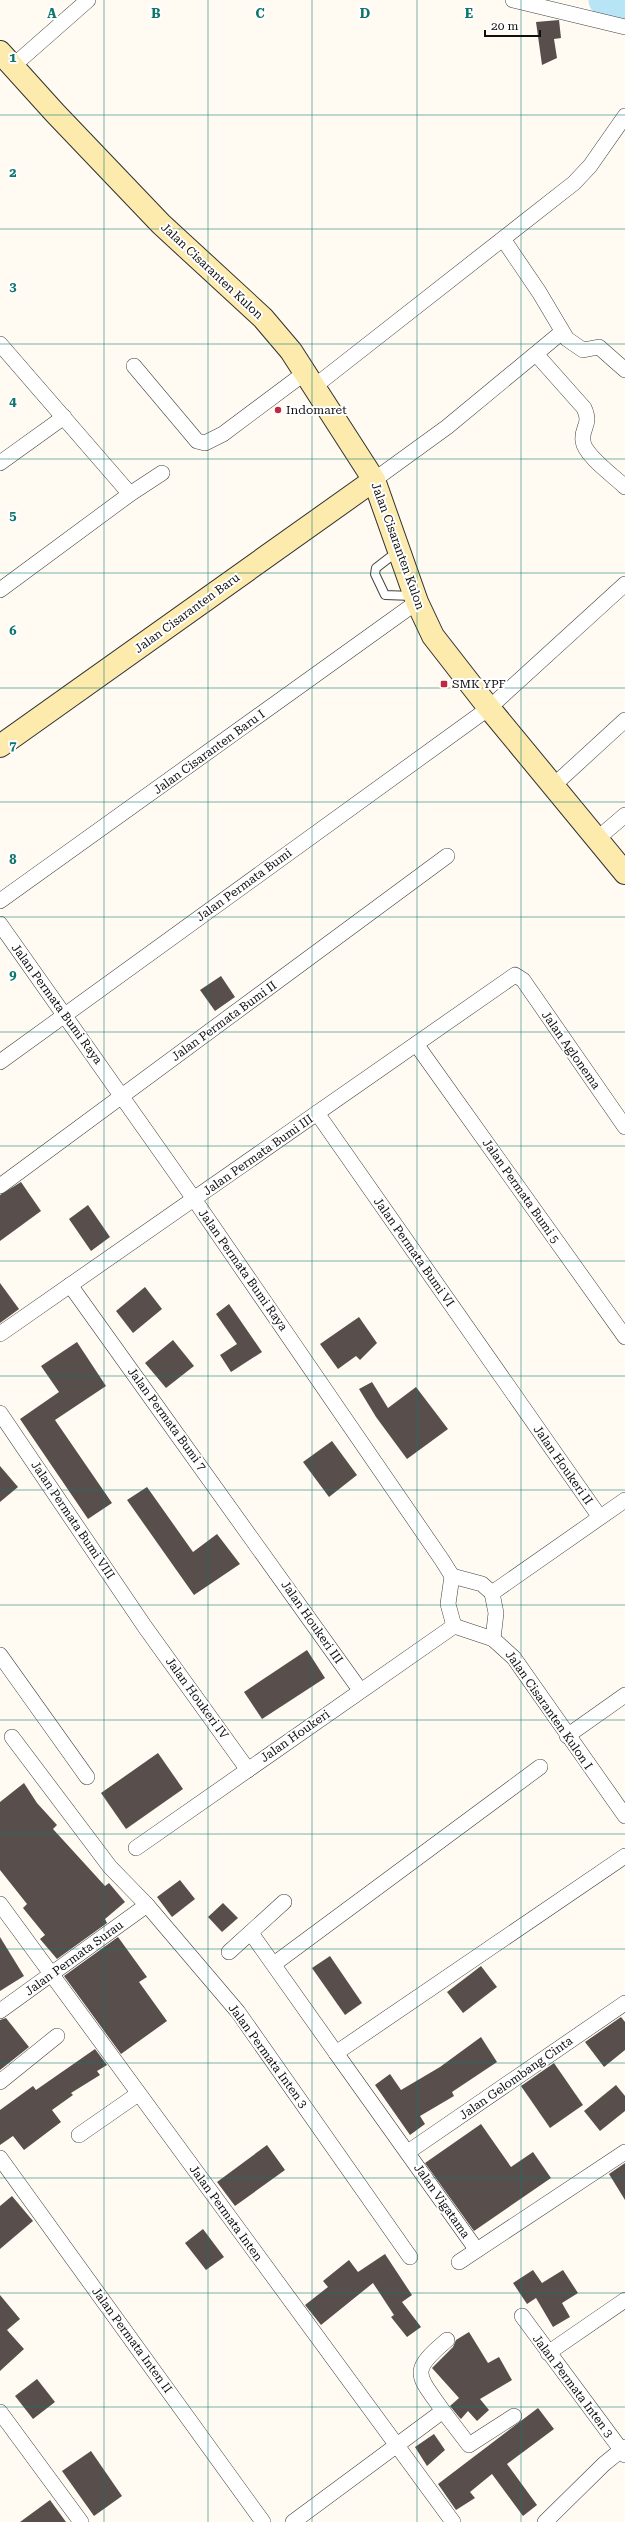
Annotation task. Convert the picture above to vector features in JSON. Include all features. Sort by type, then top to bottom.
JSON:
[{"type":"main road","name":"Jalan Cisaranten Kulon","points":[[7,59],[55,113],[161,224],[263,318],[291,351],[311,379],[374,480],[416,599],[433,636],[489,708],[625,873]]},
{"type":"main road","name":"Jalan Cisaranten Baru","points":[[0,746],[374,480]]},
{"type":"street","points":[[7,59],[88,0]]},
{"type":"street","points":[[513,0],[625,27]]},
{"type":"street","points":[[134,366],[197,441],[205,444],[311,379],[503,239],[574,183],[590,166],[625,116]]},
{"type":"street","points":[[503,239],[539,292],[567,339],[583,350],[599,347],[625,370]]},
{"type":"street","points":[[374,480],[447,427],[562,332]]},
{"type":"street","points":[[0,344],[130,494]]},
{"type":"street","points":[[536,354],[584,408],[588,417],[583,441],[588,452],[625,487]]},
{"type":"street","points":[[0,463],[64,417]]},
{"type":"street","points":[[0,590],[130,494],[162,473]]},
{"type":"street","name":"Jalan Permata Bumi","points":[[0,1062],[489,708],[625,584]]},
{"type":"street","name":"Jalan Cisaranten Baru I","points":[[0,901],[416,599]]},
{"type":"street","points":[[554,786],[625,720]]},
{"type":"street","points":[[597,839],[625,815]]},
{"type":"street","name":"Jalan Permata Bumi II","points":[[0,1186],[447,856]]},
{"type":"street","name":"Jalan Permata Bumi Raya","points":[[0,924],[66,1015],[388,1478],[452,1576]]},
{"type":"street","name":"Jalan Permata Bumi III","points":[[0,1334],[515,975]]},
{"type":"street","name":"Jalan Aglonema","points":[[515,975],[523,980],[625,1127]]},
{"type":"street","name":"Jalan Permata Bumi 5","points":[[416,1044],[625,1337]]},
{"type":"street","name":"Jalan Permata Bumi VI","points":[[317,1113],[510,1390]]},
{"type":"street","name":"Jalan Permata Bumi 7","points":[[70,1285],[264,1553]]},
{"type":"street","name":"Jalan Houkeri II","points":[[510,1390],[599,1516],[625,1500]]},
{"type":"street","name":"Jalan Permata Bumi VIII","points":[[0,1413],[145,1627]]},
{"type":"street","points":[[492,1593],[599,1516]]},
{"type":"street","name":"Jalan Houkeri III","points":[[264,1553],[360,1690]]},
{"type":"street","points":[[454,1626],[448,1604],[452,1576],[482,1584],[492,1593],[496,1613],[493,1639]]},
{"type":"street","name":"Jalan Houkeri","points":[[136,1848],[360,1690],[454,1626]]},
{"type":"street","name":"Jalan Cisaranten Kulon I","points":[[454,1626],[493,1639],[514,1658],[567,1736],[625,1816]]},
{"type":"street","name":"Jalan Houkeri IV","points":[[145,1627],[248,1770]]},
{"type":"street","points":[[0,1655],[88,1777]]},
{"type":"street","points":[[567,1736],[625,1695]]},
{"type":"street","name":"Jalan Permata Inten 3","points":[[12,1737],[110,1867],[147,1905],[238,2012],[410,2257]]},
{"type":"street","points":[[274,1964],[540,1767]]},
{"type":"street","points":[[336,2054],[625,1856]]},
{"type":"street","points":[[229,1952],[284,1902]]},
{"type":"street","name":"Jalan Permata Inten","points":[[0,1904],[453,2522]]},
{"type":"street","name":"Jalan Permata Surau","points":[[0,2012],[147,1905]]},
{"type":"street","name":"Jalan Vigatama","points":[[251,1933],[476,2249]]},
{"type":"street","name":"Jalan Gelombang Cinta","points":[[408,2152],[625,2003]]},
{"type":"street","points":[[0,2082],[57,2036]]},
{"type":"street","points":[[79,2135],[138,2094]]},
{"type":"street","points":[[459,2262],[476,2249],[625,2152]]},
{"type":"street","name":"Jalan Permata Inten II","points":[[0,2158],[263,2522]]},
{"type":"street","points":[[548,2353],[625,2300]]},
{"type":"street","name":"Jalan Permata Inten 3","points":[[522,2316],[548,2353],[624,2450]]},
{"type":"street","points":[[447,2340],[426,2358],[420,2369],[421,2378],[443,2411],[469,2445],[514,2416]]},
{"type":"street","points":[[293,2522],[443,2411]]},
{"type":"street","points":[[0,2412],[81,2522]]},
{"type":"street","points":[[545,2522],[561,2517],[624,2450]]},
{"type":"lane","points":[[399,550],[376,568],[375,574],[385,595],[416,599]]},
{"type":"building","points":[[559,20],[561,38],[554,39],[557,58],[542,65],[536,22]]},
{"type":"building","points":[[221,976],[235,997],[215,1011],[200,990]]},
{"type":"building","points":[[21,1182],[41,1211],[0,1241],[0,1195]]},
{"type":"building","points":[[88,1205],[110,1237],[91,1251],[69,1219]]},
{"type":"building","points":[[0,1283],[19,1309],[0,1323]]},
{"type":"building","points":[[145,1287],[162,1309],[133,1333],[116,1311]]},
{"type":"building","points":[[229,1304],[262,1352],[231,1372],[220,1355],[237,1344],[216,1314]]},
{"type":"building","points":[[359,1317],[377,1343],[360,1360],[356,1356],[338,1369],[320,1344]]},
{"type":"building","points":[[173,1340],[194,1366],[166,1388],[145,1363]]},
{"type":"building","points":[[77,1342],[106,1386],[55,1420],[112,1503],[88,1519],[20,1419],[59,1392],[41,1366]]},
{"type":"building","points":[[372,1382],[388,1408],[416,1387],[448,1429],[407,1459],[376,1417],[359,1389]]},
{"type":"building","points":[[332,1441],[357,1475],[329,1497],[303,1462]]},
{"type":"building","points":[[0,1466],[18,1487],[0,1502]]},
{"type":"building","points":[[147,1487],[193,1552],[217,1534],[240,1564],[194,1595],[127,1500]]},
{"type":"building","points":[[307,1650],[325,1678],[262,1719],[244,1692]]},
{"type":"building","points":[[158,1753],[183,1789],[126,1829],[101,1793]]},
{"type":"building","points":[[24,1783],[37,1803],[57,1825],[53,1829],[105,1886],[109,1883],[125,1902],[105,1919],[107,1923],[57,1959],[40,1939],[45,1935],[23,1908],[27,1904],[0,1870],[0,1802]]},
{"type":"building","points":[[180,1880],[195,1899],[172,1917],[157,1897]]},
{"type":"building","points":[[223,1903],[238,1918],[222,1932],[208,1917]]},
{"type":"building","points":[[0,1937],[24,1976],[0,1991]]},
{"type":"building","points":[[118,1937],[147,1977],[139,1982],[167,2021],[121,2054],[64,1976]]},
{"type":"building","points":[[330,1956],[362,2003],[345,2015],[312,1968]]},
{"type":"building","points":[[481,1966],[497,1987],[463,2013],[447,1992]]},
{"type":"building","points":[[621,2017],[625,2022],[625,2050],[604,2067],[585,2042]]},
{"type":"building","points":[[6,2018],[29,2047],[0,2070],[0,2020]]},
{"type":"building","points":[[481,2037],[497,2062],[452,2092],[454,2096],[420,2116],[425,2124],[410,2135],[375,2085],[390,2074],[401,2090],[440,2067]]},
{"type":"building","points":[[95,2049],[107,2065],[97,2071],[100,2075],[71,2093],[73,2095],[52,2110],[61,2122],[24,2150],[13,2136],[0,2145],[0,2110],[33,2086],[36,2090]]},
{"type":"building","points":[[554,2063],[583,2105],[550,2128],[521,2086]]},
{"type":"building","points":[[616,2085],[625,2096],[625,2111],[600,2131],[584,2111]]},
{"type":"building","points":[[481,2124],[511,2167],[533,2152],[551,2178],[474,2231],[425,2163]]},
{"type":"building","points":[[267,2145],[285,2170],[235,2206],[217,2182]]},
{"type":"building","points":[[625,2163],[625,2200],[609,2174]]},
{"type":"building","points":[[12,2196],[33,2221],[0,2249],[0,2206]]},
{"type":"building","points":[[203,2229],[224,2257],[206,2270],[185,2243]]},
{"type":"building","points":[[385,2254],[412,2295],[402,2302],[421,2327],[407,2337],[391,2317],[394,2315],[373,2283],[321,2325],[305,2305],[328,2287],[323,2281],[349,2260],[358,2272]]},
{"type":"building","points":[[533,2270],[542,2283],[563,2270],[578,2293],[562,2303],[570,2317],[553,2327],[536,2298],[527,2304],[513,2283]]},
{"type":"building","points":[[0,2295],[20,2319],[7,2330],[24,2349],[0,2371]]},
{"type":"building","points":[[469,2332],[488,2363],[499,2357],[512,2380],[480,2399],[489,2410],[477,2421],[468,2411],[461,2419],[459,2417],[450,2406],[459,2398],[432,2368],[453,2347],[456,2340]]},
{"type":"building","points":[[37,2379],[55,2402],[33,2419],[15,2396]]},
{"type":"building","points":[[538,2408],[554,2429],[507,2464],[537,2505],[523,2516],[492,2474],[470,2492],[475,2498],[456,2510],[438,2484]]},
{"type":"building","points":[[434,2434],[445,2450],[427,2466],[415,2447]]},
{"type":"building","points":[[91,2451],[122,2496],[94,2516],[62,2471]]},
{"type":"building","points":[[50,2500],[66,2522],[20,2522]]},
{"type":"waterway","points":[[605,0],[625,4]]},
{"type":"place","name":"Indomaret","points":[[278,410]]},
{"type":"place","name":"SMK YPF","points":[[444,684]]}]
